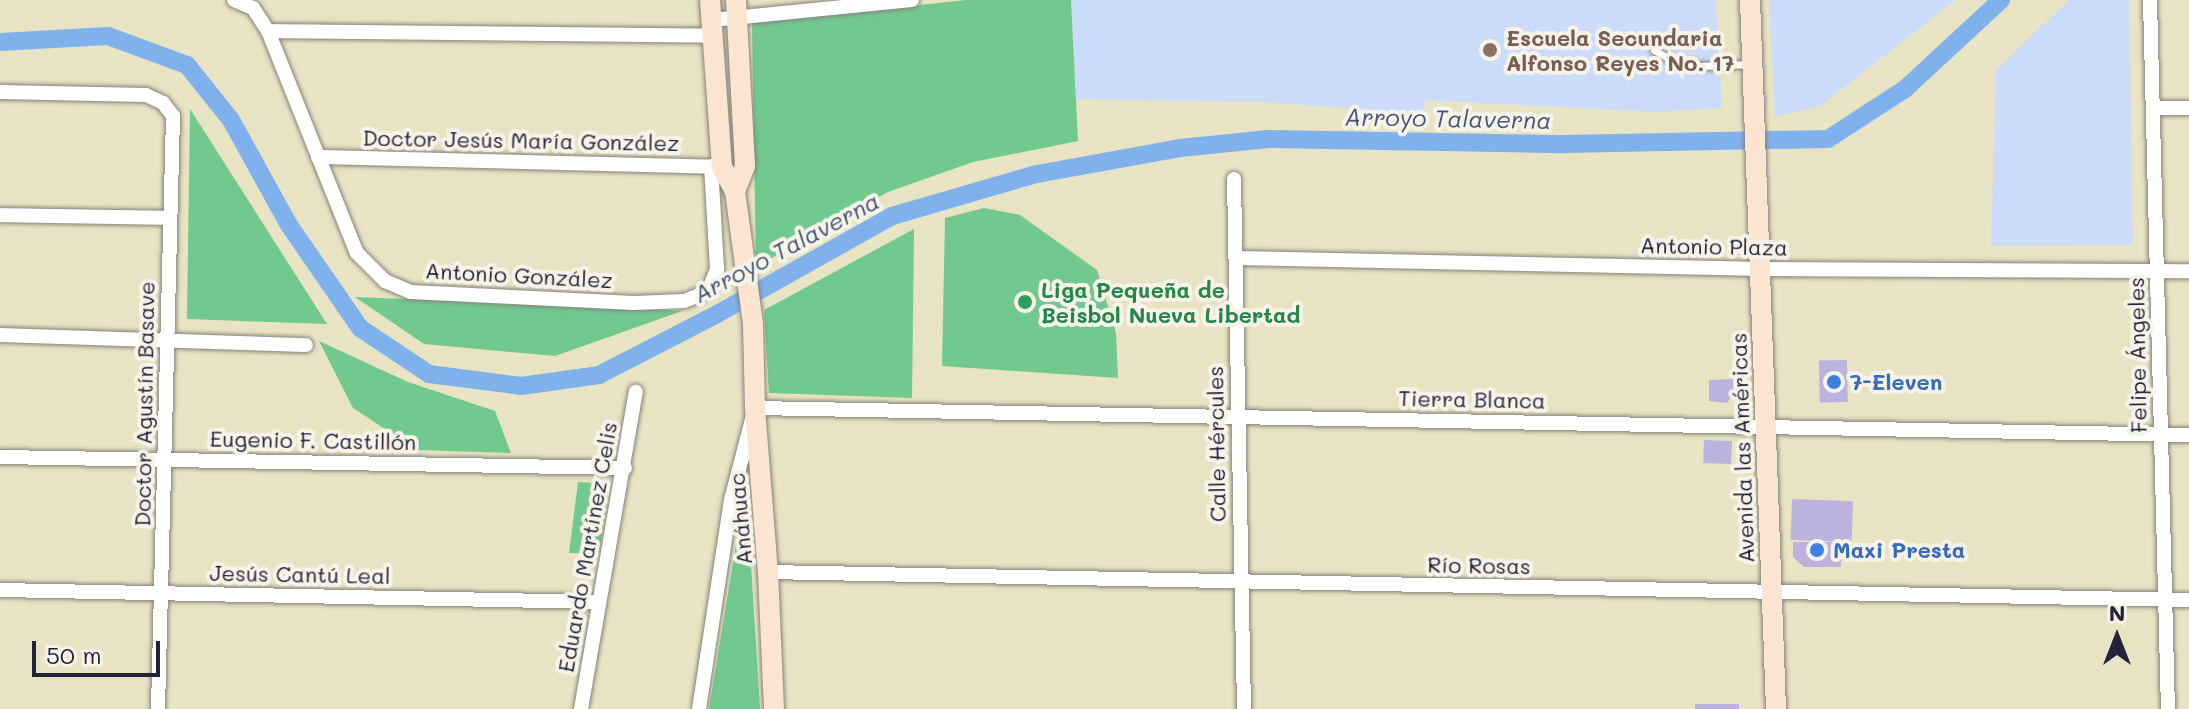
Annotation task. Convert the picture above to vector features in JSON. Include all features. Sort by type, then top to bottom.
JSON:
[{"type":"street","points":[[234,0],[254,4]]},
{"type":"street","points":[[268,31],[711,19],[736,10],[912,0]]},
{"type":"street","name":"Avenida las Américas","points":[[1750,0],[1776,709]]},
{"type":"street","name":"Felipe Ángeles","points":[[2150,0],[2168,709]]},
{"type":"street","name":"Antonio González","points":[[254,4],[268,31],[357,253],[370,268],[397,287],[411,292],[634,303],[684,301],[709,289],[715,279],[718,242],[716,167]]},
{"type":"street","points":[[711,19],[716,167],[735,191],[745,166],[736,10]]},
{"type":"street","name":"Doctor Agustín Basave","points":[[0,92],[146,95],[163,103],[173,116],[167,459],[158,709]]},
{"type":"street","points":[[2153,108],[2189,108]]},
{"type":"street","name":"Doctor Jesús María González","points":[[318,157],[745,166]]},
{"type":"street","name":"Calle Hércules","points":[[1234,179],[1236,416],[1244,709]]},
{"type":"street","name":"Anáhuac","points":[[735,191],[753,325],[755,408],[768,572],[774,709]]},
{"type":"street","points":[[0,215],[169,218]]},
{"type":"street","name":"Antonio Plaza","points":[[1237,258],[1761,269],[2189,271]]},
{"type":"street","points":[[0,335],[167,338],[306,345]]},
{"type":"street","name":"Eduardo Martínez Celis","points":[[581,709],[636,392]]},
{"type":"street","points":[[699,709],[731,500],[755,408]]},
{"type":"street","name":"Tierra Blanca","points":[[755,408],[2189,435]]},
{"type":"street","name":"Eugenio F. Castillón","points":[[0,457],[625,468]]},
{"type":"street","name":"Río Rosas","points":[[768,572],[2189,600]]},
{"type":"street","name":"Jesús Cantú Leal","points":[[0,590],[598,602]]},
{"type":"lane","points":[[1654,50],[1671,60],[1699,66],[1753,64]]},
{"type":"shaded area","name":"Escuela Secundaria Alfonso Reyes No. 17","points":[[1071,0],[1716,0],[1722,108],[1656,112],[1425,100],[1424,114],[1262,102],[1076,99]]},
{"type":"shaded area","points":[[1769,0],[1956,0],[1820,106],[1775,117]]},
{"type":"shaded area","points":[[2069,0],[2129,0],[2133,245],[1991,246],[1996,70]]},
{"type":"green space","points":[[966,0],[1071,0],[1078,141],[973,162],[888,192],[756,267],[752,23]]},
{"type":"green space","points":[[190,109],[327,324],[187,319]]},
{"type":"green space","name":"Liga Pequeña de Beisbol Nueva Libertad","points":[[984,208],[1020,215],[1097,270],[1116,333],[1118,378],[942,366],[945,218]]},
{"type":"green space","points":[[914,229],[912,398],[769,393],[764,310]]},
{"type":"green space","points":[[355,297],[682,311],[555,356],[424,344]]},
{"type":"green space","points":[[319,341],[408,382],[495,411],[511,453],[417,450],[353,408]]},
{"type":"green space","points":[[578,482],[610,484],[599,553],[569,553]]},
{"type":"green space","points":[[747,501],[760,709],[709,709],[743,502]]},
{"type":"building","name":"7-Eleven","points":[[1819,360],[1847,360],[1848,402],[1820,402]]},
{"type":"building","points":[[1735,379],[1734,393],[1727,403],[1709,401],[1709,380]]},
{"type":"building","points":[[1704,440],[1732,441],[1731,464],[1703,463]]},
{"type":"building","points":[[1792,499],[1853,501],[1852,542],[1791,540]]},
{"type":"building","name":"Maxi Presta","points":[[1793,542],[1840,542],[1841,567],[1804,567],[1793,557]]},
{"type":"building","points":[[1695,704],[1739,704],[1739,709],[1695,709]]},
{"type":"waterway","name":"Arroyo Talaverna","points":[[0,42],[108,36],[187,65],[231,120],[289,225],[360,328],[429,374],[521,386],[599,375],[717,314],[892,216],[1037,174],[1180,148],[1269,139],[1564,144],[1828,139],[1905,89],[2001,0]]},
{"type":"place","name":"Escuela Secundaria Alfonso Reyes No. 17","points":[[1490,50]]},
{"type":"place","name":"Liga Pequeña de Beisbol Nueva Libertad","points":[[1025,302]]},
{"type":"place","name":"7-Eleven","points":[[1834,382]]},
{"type":"place","name":"Maxi Presta","points":[[1817,550]]}]
